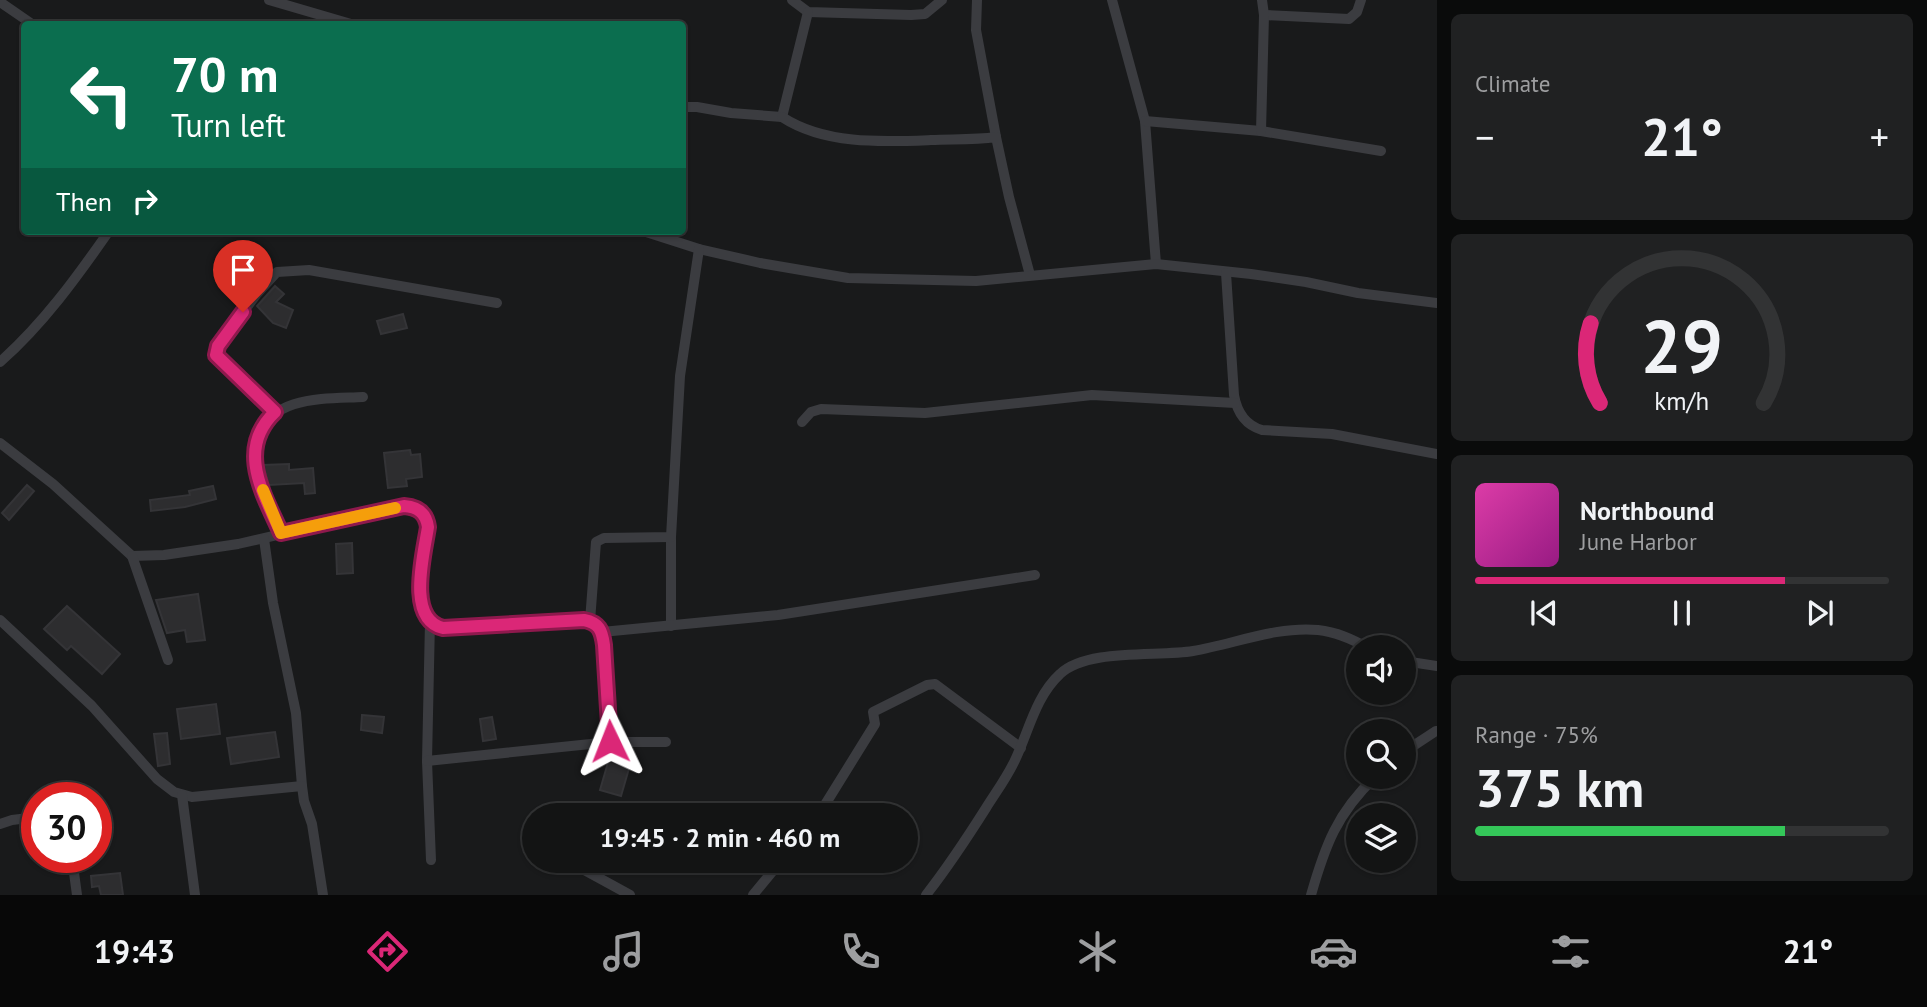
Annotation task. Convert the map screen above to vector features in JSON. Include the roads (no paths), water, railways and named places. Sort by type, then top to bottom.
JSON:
[{"type":"street","points":[[269,0],[341,21]]},
{"type":"street","points":[[792,0],[808,12],[911,15],[925,14],[942,0]]},
{"type":"street","points":[[977,0],[976,30],[996,137],[1030,275]]},
{"type":"street","points":[[1112,0],[1146,121],[1156,264]]},
{"type":"street","points":[[1261,131],[1264,15],[1262,0]]},
{"type":"street","points":[[1264,15],[1349,19],[1357,12],[1361,0]]},
{"type":"street","points":[[0,2],[28,21]]},
{"type":"street","points":[[782,117],[808,12]]},
{"type":"street","points":[[686,107],[782,117],[821,134],[853,140],[913,141],[996,137]]},
{"type":"street","points":[[1146,121],[1261,131],[1381,151]]},
{"type":"street","points":[[0,362],[19,345],[79,274],[107,235]]},
{"type":"street","points":[[656,235],[760,263],[848,278],[976,281],[1156,264],[1278,278],[1358,293],[1437,303]]},
{"type":"street","points":[[671,626],[671,537],[680,376],[699,248]]},
{"type":"street","points":[[275,412],[216,355],[218,346],[277,272],[309,270],[496,303]]},
{"type":"street","points":[[1226,273],[1235,402],[1244,419],[1254,428],[1332,434],[1437,454]]},
{"type":"street","points":[[802,422],[811,412],[821,408],[925,413],[1092,395],[1235,402]]},
{"type":"street","points":[[281,533],[266,500],[254,458],[264,422],[275,412],[287,407],[316,400],[363,397]]},
{"type":"street","points":[[0,443],[53,484],[132,556],[168,660]]},
{"type":"street","points":[[132,556],[164,555],[264,539],[404,506],[418,509],[427,520],[428,527],[420,576],[421,604],[435,626],[443,628],[584,620],[595,622],[602,632],[610,741]]},
{"type":"street","points":[[590,621],[596,542],[604,538],[671,537]]},
{"type":"street","points":[[264,539],[275,614],[296,713],[304,801],[312,824],[323,895]]},
{"type":"street","points":[[602,632],[778,615],[1035,575]]},
{"type":"street","points":[[0,620],[92,706],[157,779],[182,795],[211,795],[302,786]]},
{"type":"street","points":[[430,621],[427,761],[431,860]]},
{"type":"street","points":[[926,895],[1007,776],[1038,705],[1052,682],[1062,672],[1080,663],[1123,655],[1191,652],[1292,631],[1317,630],[1346,637]]},
{"type":"street","points":[[1416,663],[1437,666]]},
{"type":"street","points":[[826,803],[875,724],[873,712],[927,685],[935,684],[1021,748]]},
{"type":"street","points":[[1437,728],[1437,745]]},
{"type":"street","points":[[1416,743],[1437,728]]},
{"type":"street","points":[[427,761],[610,741],[666,741]]},
{"type":"street","points":[[1311,895],[1326,843],[1337,822],[1362,789]]},
{"type":"street","points":[[182,795],[195,895]]},
{"type":"street","points":[[0,824],[21,819]]},
{"type":"street","points":[[72,873],[77,895]]},
{"type":"street","points":[[590,873],[630,895]]},
{"type":"street","points":[[753,895],[771,873]]}]
